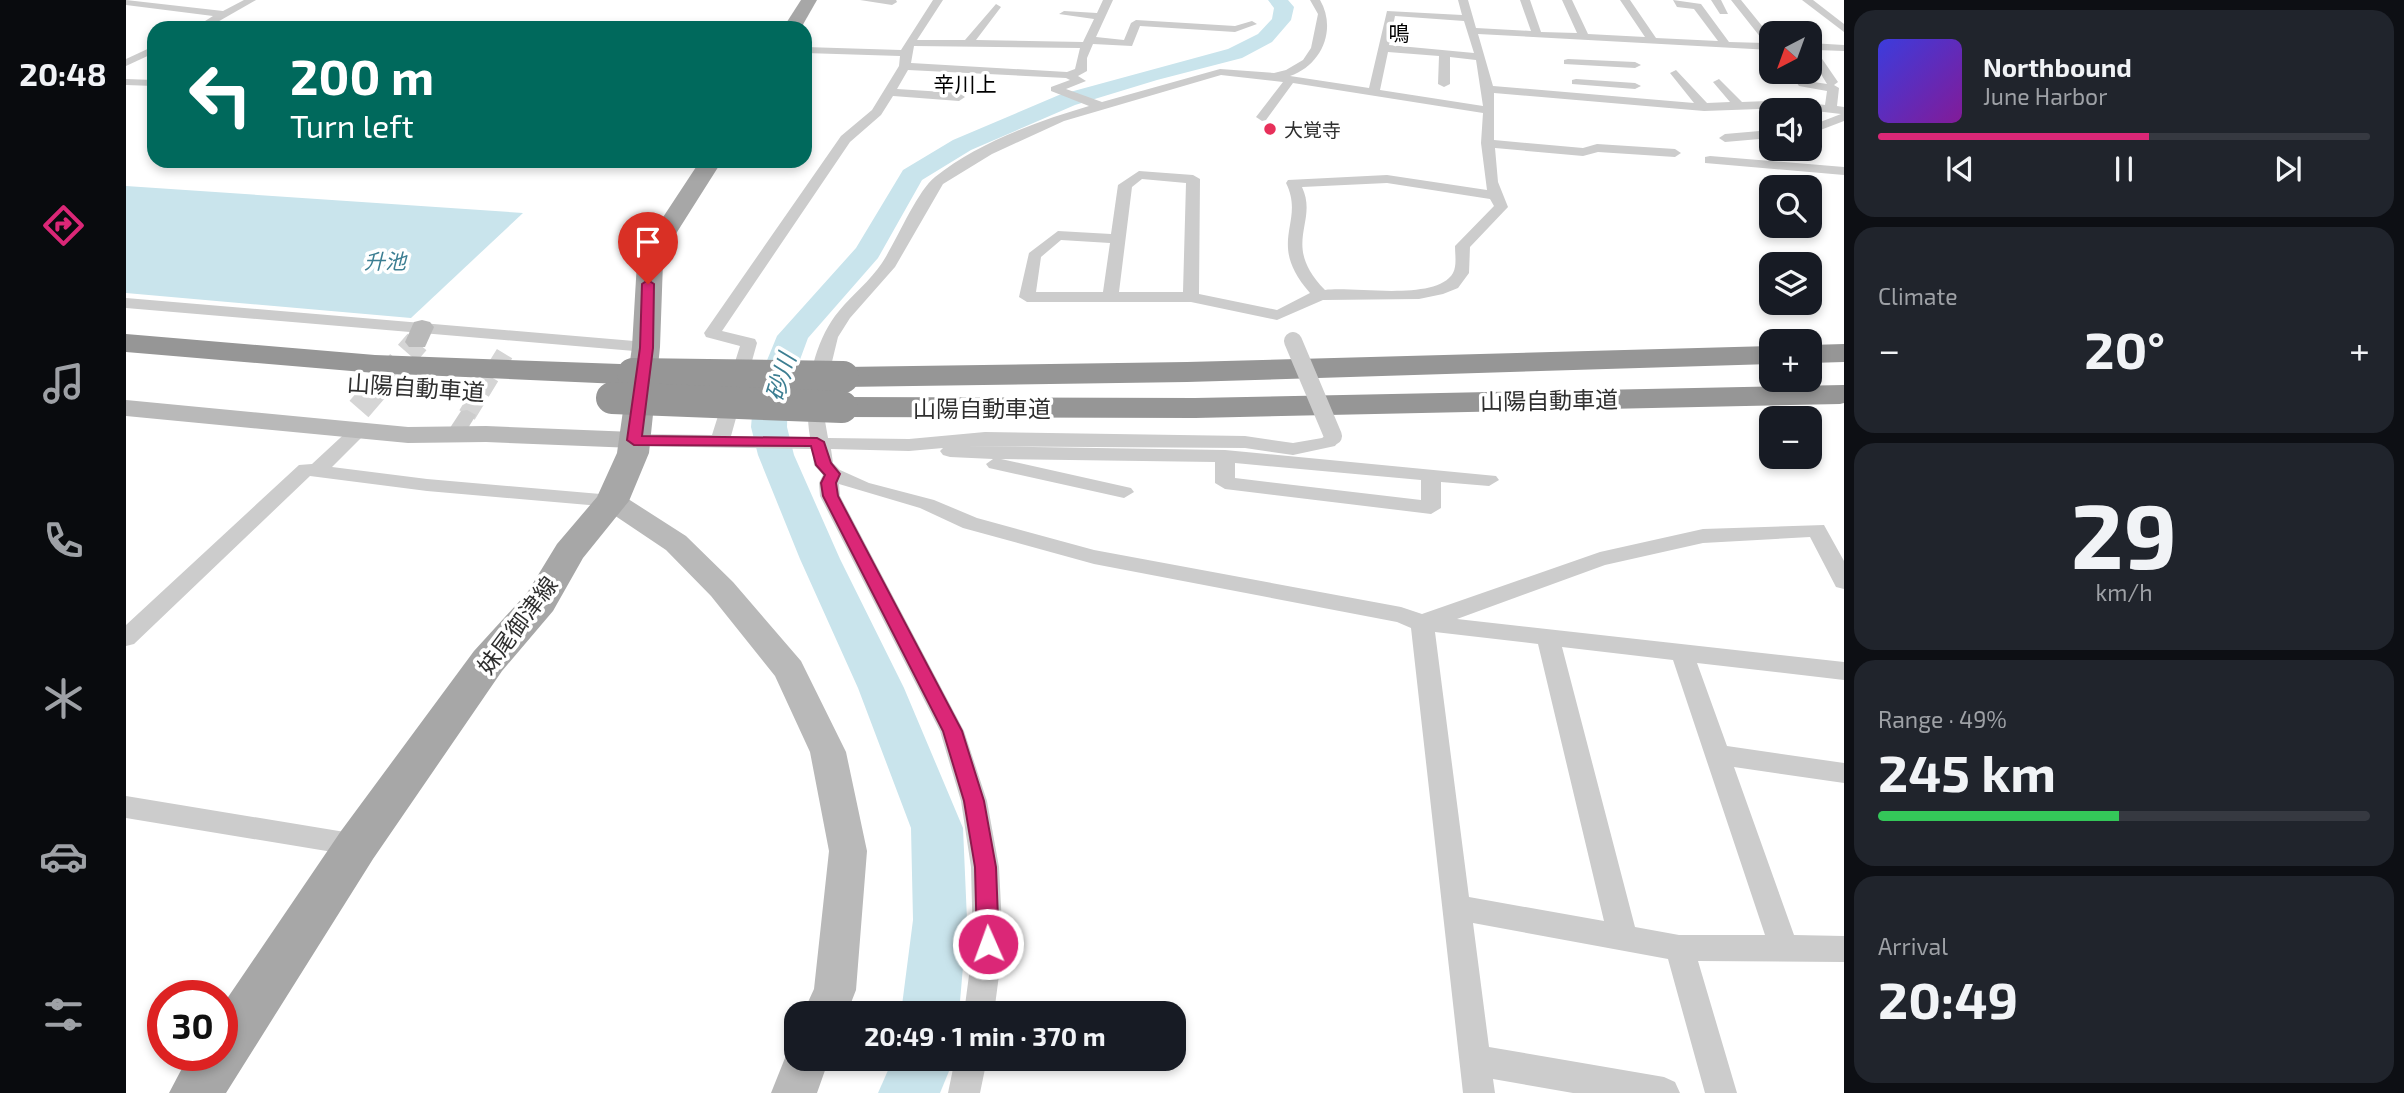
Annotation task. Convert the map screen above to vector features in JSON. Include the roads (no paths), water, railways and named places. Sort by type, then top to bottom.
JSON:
[{"type":"highway","name":"山陽自動車道","points":[[126,344],[616,386]]},
{"type":"highway","points":[[1822,354],[1844,353]]},
{"type":"highway","name":"山陽自動車道","points":[[843,392],[1173,372],[1759,355]]},
{"type":"highway","name":"山陽自動車道","points":[[126,362],[356,383],[843,392],[1195,408],[1840,394]]},
{"type":"main road","points":[[796,21],[810,0]]},
{"type":"main road","name":"妹尾御津線","points":[[238,1028],[356,845],[488,662],[540,603],[569,552],[612,500],[633,453],[646,348],[650,262],[660,240],[706,168]]},
{"type":"main road","name":"妹尾御津線","points":[[196,1093],[210,1071]]},
{"type":"street","points":[[212,21],[251,0]]},
{"type":"street","points":[[865,0],[892,2]]},
{"type":"street","points":[[727,441],[749,343],[712,333],[845,139],[877,112],[917,29],[938,0]]},
{"type":"street","points":[[1068,75],[1081,71],[1082,58],[1108,0]]},
{"type":"street","points":[[1274,76],[1308,65],[1322,14],[1315,0]]},
{"type":"street","points":[[1429,0],[1432,16]]},
{"type":"street","points":[[1116,239],[1058,235],[1034,256],[1027,297],[1191,297],[1277,315],[1291,313],[1321,295],[1413,295],[1437,292],[1452,285],[1461,274],[1462,246],[1501,207],[1494,194],[1487,143],[1487,89],[1463,0]]},
{"type":"street","points":[[1567,0],[1584,37]]},
{"type":"street","points":[[1625,0],[1654,43]]},
{"type":"street","points":[[1678,0],[1681,5],[1697,6],[1727,46]]},
{"type":"street","points":[[1716,0],[1724,12]]},
{"type":"street","points":[[1736,0],[1759,30]]},
{"type":"street","points":[[1807,0],[1844,29]]},
{"type":"street","points":[[126,2],[189,12],[225,14]]},
{"type":"street","points":[[1521,4],[1531,34]]},
{"type":"street","points":[[968,43],[996,7]]},
{"type":"street","points":[[1374,92],[1391,13],[1467,18]]},
{"type":"street","points":[[1064,14],[1101,16]]},
{"type":"street","points":[[907,54],[968,43],[1128,44],[1136,23],[1235,29],[1252,24]]},
{"type":"street","points":[[1024,56],[1048,27]]},
{"type":"street","points":[[1473,35],[1531,34],[1707,46],[1759,45]]},
{"type":"street","points":[[1473,35],[1560,46],[1556,35]]},
{"type":"street","points":[[812,40],[833,42]]},
{"type":"street","points":[[1582,97],[1566,58],[1631,62],[1618,40]]},
{"type":"street","points":[[1707,46],[1717,55]]},
{"type":"street","points":[[1822,47],[1844,48]]},
{"type":"street","points":[[1383,48],[1480,57]]},
{"type":"street","points":[[812,50],[907,54],[1068,75],[1080,81],[1055,89],[1098,105]]},
{"type":"street","points":[[126,63],[147,52]]},
{"type":"street","points":[[1444,53],[1444,84]]},
{"type":"street","points":[[1822,66],[1832,82]]},
{"type":"street","points":[[1486,110],[1274,76],[1220,72],[1098,105],[1019,135],[963,163],[938,181],[887,267],[843,316],[830,337],[820,374],[816,421],[817,442],[824,465],[833,474],[862,487],[927,504],[970,523],[1094,557],[1401,615],[1422,623],[1844,671]]},
{"type":"street","points":[[1676,73],[1704,107]]},
{"type":"street","points":[[1262,117],[1290,80]]},
{"type":"street","points":[[126,82],[147,83]]},
{"type":"street","points":[[1576,82],[1635,86]]},
{"type":"street","points":[[1718,82],[1740,107]]},
{"type":"street","points":[[1487,89],[1704,107],[1790,104],[1838,110],[1833,88],[1803,84]]},
{"type":"street","points":[[888,92],[959,97]]},
{"type":"street","points":[[1822,125],[1844,117]]},
{"type":"street","points":[[1725,138],[1759,135]]},
{"type":"street","points":[[1487,143],[1583,152],[1597,148],[1675,153]]},
{"type":"street","points":[[1710,160],[1844,171]]},
{"type":"street","points":[[1110,297],[1125,185],[1139,175],[1194,179],[1191,297]]},
{"type":"street","points":[[1321,295],[1303,272],[1294,248],[1300,212],[1299,197],[1293,183],[1387,179],[1494,194]]},
{"type":"street","points":[[126,303],[511,342],[646,348]]},
{"type":"street","points":[[909,445],[985,438],[1245,442],[1293,449],[1328,442],[1333,436],[1293,341],[1277,315]]},
{"type":"street","points":[[126,408],[352,423],[408,435],[461,424],[634,440],[909,445],[956,452],[1124,492]]},
{"type":"street","points":[[316,471],[352,423]]},
{"type":"street","points":[[956,452],[1225,456],[1431,477],[1489,480]]},
{"type":"street","points":[[1225,456],[1225,483],[1432,508],[1431,477]]},
{"type":"street","points":[[126,638],[306,469],[427,485],[612,500],[676,542],[722,589],[789,670],[828,752],[848,851],[835,990],[830,1001]]},
{"type":"street","points":[[833,474],[829,483],[831,496],[952,731],[974,801],[985,867],[988,944],[981,1001]]},
{"type":"street","points":[[1422,623],[1600,559],[1703,536],[1817,530],[1844,582]]},
{"type":"street","points":[[1422,623],[1479,1093]]},
{"type":"street","points":[[1548,637],[1623,938]]},
{"type":"street","points":[[1682,652],[1783,946]]},
{"type":"street","points":[[1717,755],[1844,773]]},
{"type":"street","points":[[126,807],[356,845]]},
{"type":"street","points":[[1457,907],[1679,948],[1844,948]]},
{"type":"street","points":[[1679,948],[1721,1093]]},
{"type":"street","points":[[1475,1060],[1664,1093]]},
{"type":"street","points":[[794,1093],[802,1071]]},
{"type":"street","points":[[964,1093],[969,1071]]},
{"type":"water","name":"升池","points":[[126,186],[523,213],[411,318],[126,293]]},
{"type":"waterway","name":"砂川","points":[[931,1001],[940,920],[937,828],[881,688],[820,559],[776,455],[769,427],[771,392],[793,336],[868,252],[889,211],[912,175],[962,145],[1067,100],[1149,75],[1235,54],[1265,38],[1281,20],[1284,7],[1277,0]]},
{"type":"waterway","name":"砂川","points":[[909,1093],[919,1071]]},
{"type":"tunnel","points":[[359,409],[417,342]]},
{"type":"tunnel","points":[[467,415],[508,348]]},
{"type":"place","name":"大覚寺","points":[[1270,129]]},
{"type":"district","name":"鳴","points":[[1399,32]]},
{"type":"district","name":"辛川上","points":[[965,83]]}]
